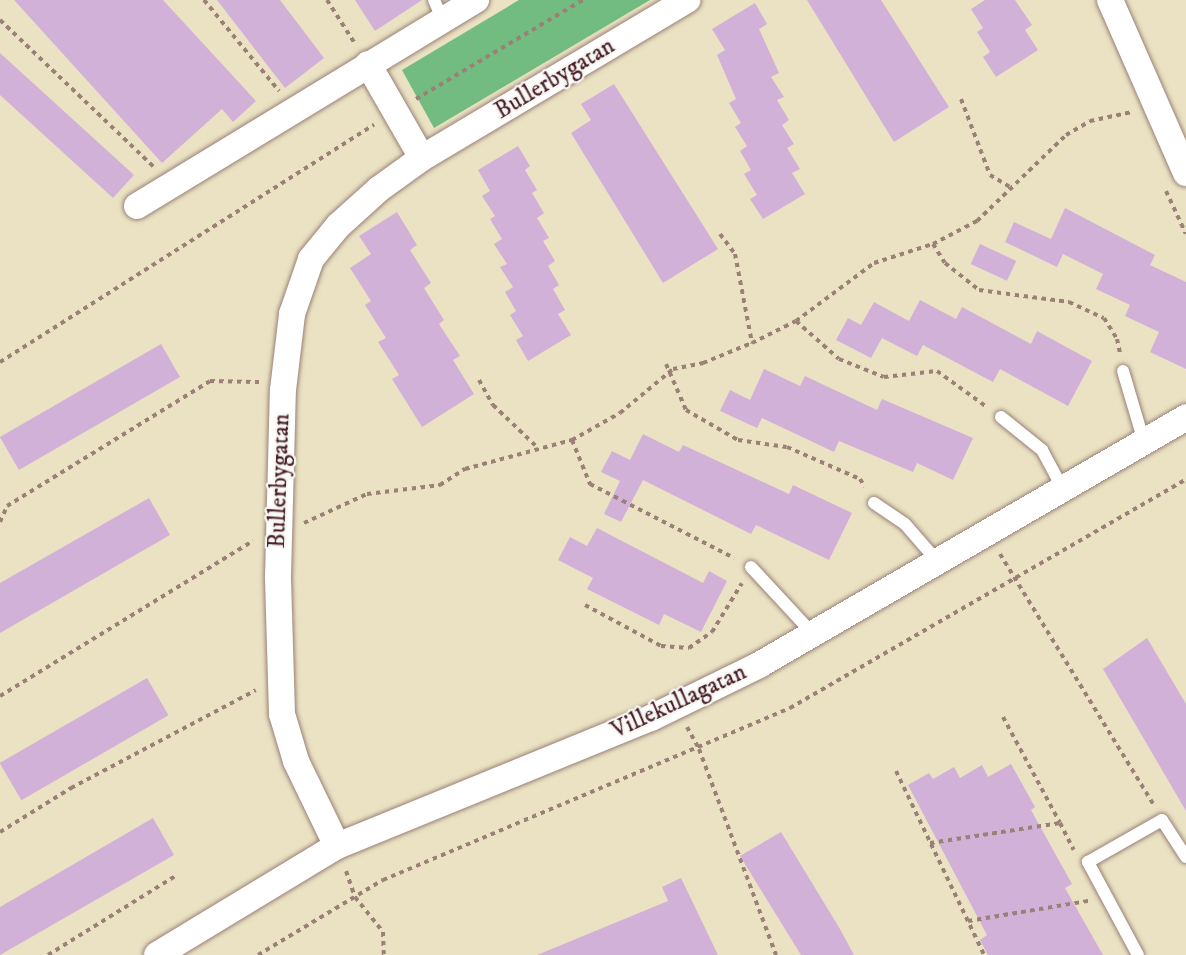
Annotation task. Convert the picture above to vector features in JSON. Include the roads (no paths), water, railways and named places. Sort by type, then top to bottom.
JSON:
[{"type":"street","points":[[137,206],[368,64],[439,10],[476,0]]},
{"type":"street","name":"Bullerbygatan","points":[[337,846],[296,761],[282,714],[279,526],[284,382],[292,314],[311,259],[338,226],[379,189],[422,158],[687,0]]},
{"type":"street","points":[[1110,0],[1186,173]]},
{"type":"street","points":[[368,64],[422,158]]},
{"type":"street","name":"Villekullagatan","points":[[157,955],[337,846],[675,707],[813,634],[1186,417]]},
{"type":"lane","points":[[1123,371],[1144,442]]},
{"type":"lane","points":[[1001,417],[1042,450],[1063,489]]},
{"type":"lane","points":[[874,503],[905,524],[938,561]]},
{"type":"lane","points":[[751,567],[813,634]]},
{"type":"lane","points":[[1138,955],[1088,862],[1162,820],[1186,857]]}]
